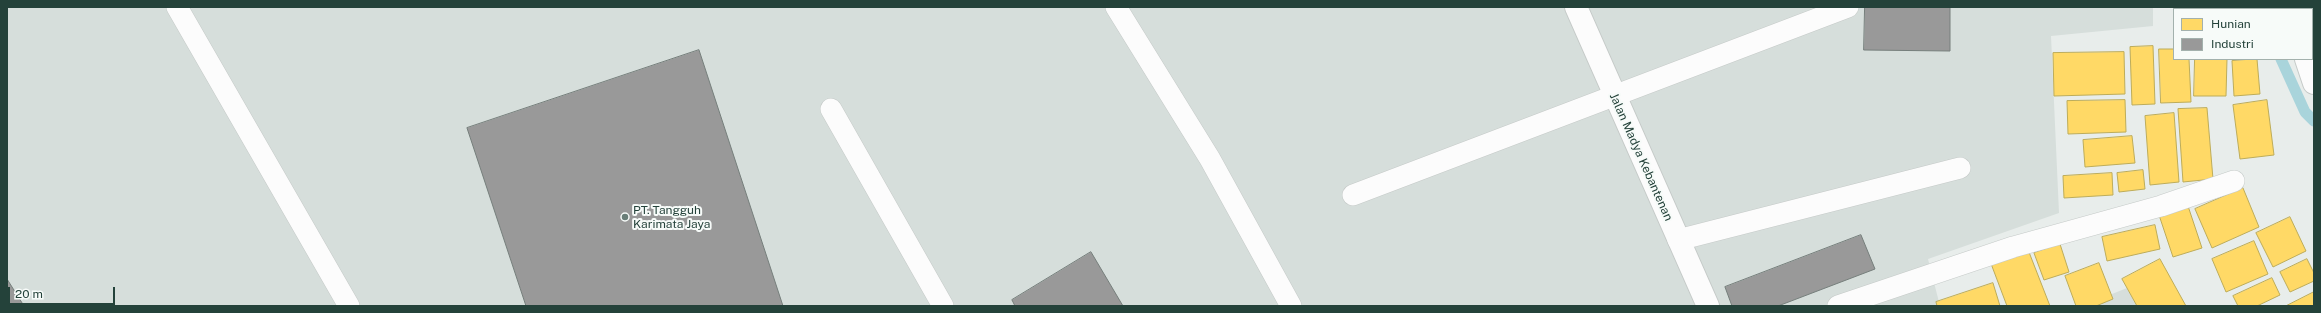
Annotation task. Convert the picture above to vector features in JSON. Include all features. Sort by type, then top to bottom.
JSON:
[{"type":"street","name":"Jalan Madya Kebantenan","points":[[1576,7],[1614,97],[1708,306]]},
{"type":"street","points":[[2306,60],[2314,83]]},
{"type":"lane","points":[[176,7],[349,306]]},
{"type":"lane","points":[[1116,7],[1210,159],[1291,306]]},
{"type":"lane","points":[[1352,195],[1614,97],[1848,7]]},
{"type":"lane","points":[[831,109],[943,306]]},
{"type":"lane","points":[[1678,240],[1960,168]]},
{"type":"lane","points":[[1838,306],[2013,247],[2161,206],[2234,181]]},
{"type":"shaded area","points":[[7,7],[2153,7],[2153,26],[2051,36],[2059,213],[1928,259],[1940,306],[7,306]]},
{"type":"shaded area","points":[[2127,288],[2137,306],[2082,306]]},
{"type":"building: Hunian","points":[[2174,7],[2221,7],[2221,8]]},
{"type":"building: Hunian","points":[[2314,7],[2314,14],[2313,8],[2306,8]]},
{"type":"building: Hunian","points":[[2153,46],[2155,104],[2132,105],[2130,47]]},
{"type":"building: Hunian","points":[[2159,49],[2173,49],[2173,60],[2189,60],[2191,102],[2161,103]]},
{"type":"building: Hunian","points":[[2124,52],[2125,94],[2054,96],[2053,53]]},
{"type":"building: Hunian","points":[[2195,60],[2227,60],[2226,96],[2194,96]]},
{"type":"building: Hunian","points":[[2257,60],[2260,94],[2234,96],[2232,61]]},
{"type":"building: Hunian","points":[[2125,100],[2126,132],[2068,134],[2067,101]]},
{"type":"building: Hunian","points":[[2267,100],[2274,155],[2240,159],[2233,105]]},
{"type":"building: Hunian","points":[[2207,108],[2213,179],[2183,182],[2178,109]]},
{"type":"building: Hunian","points":[[2174,113],[2179,182],[2150,185],[2145,116]]},
{"type":"building: Hunian","points":[[2132,136],[2135,163],[2085,167],[2083,140]]},
{"type":"building: Hunian","points":[[2143,170],[2145,189],[2119,192],[2117,173]]},
{"type":"building: Hunian","points":[[2112,173],[2113,195],[2064,198],[2063,176]]},
{"type":"building: Hunian","points":[[2243,188],[2259,227],[2212,248],[2195,209]]},
{"type":"building: Hunian","points":[[2187,203],[2202,248],[2173,257],[2158,212]]},
{"type":"building: Hunian","points":[[2290,217],[2306,251],[2273,267],[2256,233]]},
{"type":"building: Hunian","points":[[2155,225],[2160,249],[2107,261],[2102,237]]},
{"type":"building: Hunian","points":[[2254,241],[2268,274],[2226,292],[2212,259]]},
{"type":"building: Hunian","points":[[2060,244],[2069,272],[2044,280],[2034,253]]},
{"type":"building: Hunian","points":[[2027,247],[2050,306],[2007,306],[1990,261]]},
{"type":"building: Hunian","points":[[2160,259],[2186,306],[2137,306],[2122,279]]},
{"type":"building: Hunian","points":[[2307,259],[2314,273],[2314,281],[2290,292],[2280,272]]},
{"type":"building: Hunian","points":[[2099,263],[2113,299],[2096,306],[2076,306],[2065,276]]},
{"type":"building: Hunian","points":[[2272,278],[2280,295],[2257,306],[2238,306],[2233,296]]},
{"type":"building: Hunian","points":[[1993,283],[2000,306],[1937,306],[1936,302]]},
{"type":"building: Hunian","points":[[2314,292],[2314,306],[2286,306]]},
{"type":"building: Industri","points":[[1865,7],[1950,7],[1950,51],[1864,50]]},
{"type":"building: Industri","name":"PT. Tangguh Karimata Jaya","points":[[699,50],[783,306],[526,306],[467,128]]},
{"type":"building: Industri","points":[[1861,235],[1875,269],[1778,306],[1732,306],[1725,287]]},
{"type":"building: Industri","points":[[1091,252],[1123,306],[1015,306],[1012,300]]},
{"type":"building: Industri","points":[[7,279],[24,306],[7,306]]},
{"type":"waterway","points":[[2281,60],[2305,112],[2314,121]]},
{"type":"place","name":"PT. Tangguh Karimata Jaya","points":[[625,217]]}]
